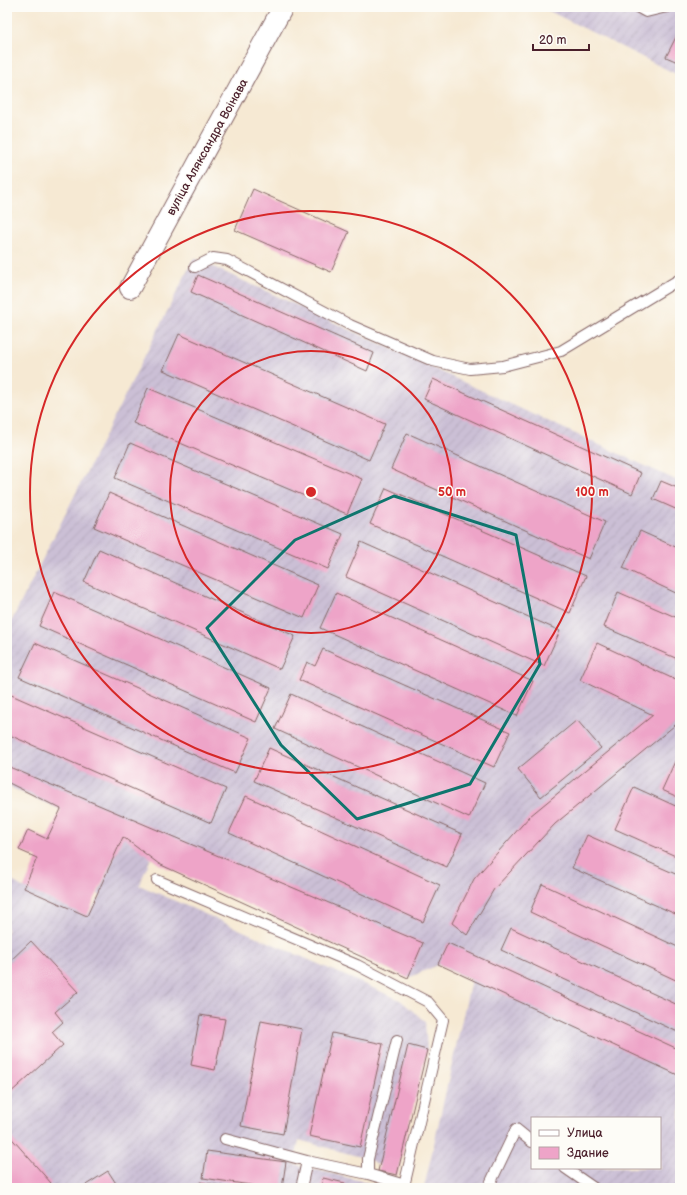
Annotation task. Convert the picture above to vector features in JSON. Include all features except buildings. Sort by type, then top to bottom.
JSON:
[{"type":"street","name":"вуліца Аляксандра Воінава","points":[[130,288],[283,7]]},
{"type":"lane","points":[[637,7],[646,12],[667,7]]},
{"type":"lane","points":[[195,267],[213,258],[227,260],[350,325],[433,361],[470,369],[503,366],[561,351],[680,279]]},
{"type":"lane","points":[[157,880],[357,964],[428,1002],[443,1020],[405,1187],[368,1174],[307,1161],[225,1139]]},
{"type":"lane","points":[[368,1174],[368,1159],[397,1040]]},
{"type":"lane","points":[[488,1188],[516,1129],[531,1141]]},
{"type":"lane","points":[[301,1188],[307,1161]]},
{"type":"lane","points":[[566,1169],[594,1188]]},
{"type":"highlighted area","points":[[394,496],[516,535],[540,664],[470,784],[357,819],[281,745],[207,628],[295,540]]},
{"type":"shaded area","points":[[541,7],[680,7],[680,76]]},
{"type":"shaded area","points":[[194,258],[680,482],[680,1188],[424,1188],[471,980],[438,965],[408,978],[151,858],[139,885],[400,1000],[425,1021],[427,1050],[397,1175],[378,1171],[379,1165],[368,1159],[299,1140],[294,1164],[385,1187],[7,1188],[7,878],[24,888],[87,916],[101,896],[98,894],[123,837],[7,786],[7,630]]}]
